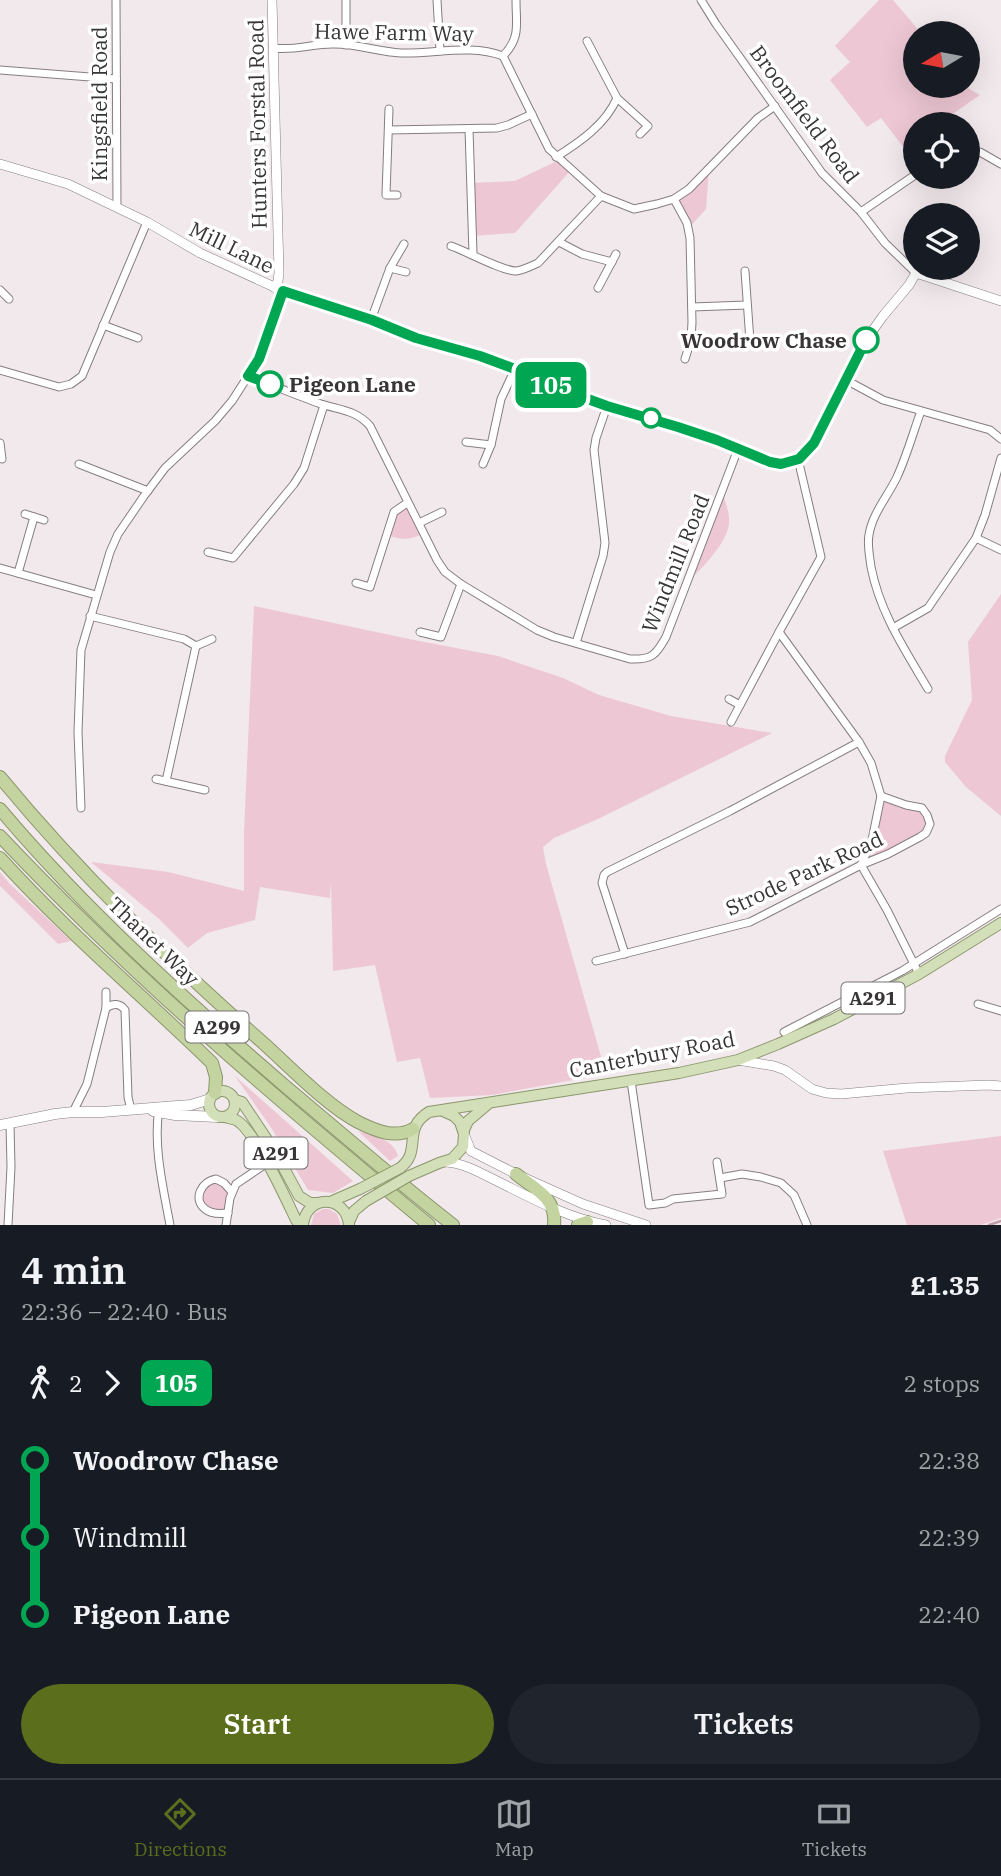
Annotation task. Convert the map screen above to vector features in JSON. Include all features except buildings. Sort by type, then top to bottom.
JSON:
[{"type":"highway","name":"A299","points":[[0,777],[62,850],[109,899],[205,992],[324,1097],[352,1118],[390,1134],[402,1134],[413,1129]]},
{"type":"highway","name":"Thanet Way","points":[[0,808],[79,896],[222,1032],[416,1197],[453,1225]]},
{"type":"highway","name":"Thanet Way","points":[[0,836],[90,928],[228,1056],[429,1225]]},
{"type":"highway","name":"A299","points":[[0,858],[114,974],[212,1063],[216,1077],[212,1096]]},
{"type":"highway","points":[[205,992],[233,1009],[244,1011]]},
{"type":"highway","points":[[516,1174],[544,1195],[554,1209],[554,1225]]},
{"type":"main road","name":"Canterbury Road","points":[[440,1110],[692,1071],[738,1060],[834,1019],[916,969],[1001,923]]},
{"type":"main road","name":"A291","points":[[302,1225],[296,1220],[267,1163],[245,1129],[235,1120],[221,1117],[210,1110],[212,1096],[227,1092],[235,1100],[242,1102],[264,1134],[299,1196],[310,1203],[317,1203]]},
{"type":"main road","points":[[159,1110],[191,1105],[212,1096]]},
{"type":"main road","name":"A291","points":[[221,1117],[233,1113],[235,1100]]},
{"type":"main road","points":[[349,1224],[354,1210],[366,1201],[409,1176],[458,1154],[463,1147],[468,1121],[489,1103]]},
{"type":"main road","points":[[5,1124],[73,1112],[145,1109],[221,1117]]},
{"type":"main road","points":[[302,1225],[306,1214],[317,1203],[330,1202],[400,1168],[409,1157],[413,1129],[419,1118],[429,1112],[440,1110],[454,1116],[464,1132]]},
{"type":"main road","points":[[330,1202],[341,1207],[349,1224]]},
{"type":"street","name":"Kingsfield Road","points":[[116,0],[117,207]]},
{"type":"street","name":"Hunters Forstal Road","points":[[272,0],[279,290]]},
{"type":"street","points":[[346,0],[346,45]]},
{"type":"street","points":[[437,0],[439,51]]},
{"type":"street","points":[[503,56],[514,45],[516,0]]},
{"type":"street","name":"Broomfield Road","points":[[701,0],[822,173],[861,212],[885,243],[903,260]]},
{"type":"street","points":[[587,41],[617,98],[648,126],[640,134]]},
{"type":"street","name":"Hawe Farm Way","points":[[273,48],[288,50],[314,45],[346,45],[403,53],[476,50],[503,56],[549,149],[601,196],[634,209],[674,199],[689,189],[758,118],[775,106]]},
{"type":"street","points":[[0,70],[116,79]]},
{"type":"street","points":[[556,157],[588,134],[611,112],[617,98]]},
{"type":"street","points":[[389,109],[386,195],[397,195]]},
{"type":"street","points":[[389,130],[497,128],[532,114]]},
{"type":"street","points":[[469,130],[473,254]]},
{"type":"street","points":[[980,152],[1001,164]]},
{"type":"street","name":"Mill Lane","points":[[0,164],[68,184],[146,222],[200,253],[279,290],[515,369],[552,386],[678,427],[770,462],[781,464],[799,459]]},
{"type":"street","points":[[861,212],[903,183]]},
{"type":"street","points":[[451,246],[506,269],[516,271],[528,268],[538,263],[601,196]]},
{"type":"street","points":[[674,199],[687,223],[690,238],[691,340],[685,359]]},
{"type":"street","points":[[0,370],[59,387],[71,384],[82,376],[146,222]]},
{"type":"street","points":[[559,242],[582,254],[612,262]]},
{"type":"street","points":[[372,320],[390,268],[404,244]]},
{"type":"street","points":[[597,288],[617,254]]},
{"type":"street","points":[[390,268],[406,272]]},
{"type":"street","points":[[745,271],[750,341]]},
{"type":"street","points":[[731,722],[821,557],[799,459],[814,443],[866,340],[912,280]]},
{"type":"street","points":[[937,280],[1001,301]]},
{"type":"street","points":[[81,808],[78,754],[81,650],[110,552],[118,534],[164,468],[215,421],[232,401],[259,359],[279,290]]},
{"type":"street","points":[[0,291],[9,299]]},
{"type":"street","points":[[692,307],[747,305]]},
{"type":"street","points":[[103,325],[138,338]]},
{"type":"street","points":[[483,464],[491,445],[502,399],[515,369]]},
{"type":"street","name":"Windmill Road","points":[[248,376],[362,417],[370,426],[444,572],[537,630],[630,659],[641,660],[658,652],[738,449]]},
{"type":"street","points":[[846,380],[883,400],[990,430],[1001,439]]},
{"type":"street","points":[[208,552],[233,558],[294,484],[304,468],[324,405]]},
{"type":"street","points":[[576,643],[605,543],[594,450],[607,406]]},
{"type":"street","points":[[920,411],[896,479],[877,512],[869,535],[876,591],[893,628],[928,689]]},
{"type":"street","points":[[466,443],[491,445]]},
{"type":"street","points":[[893,628],[929,608],[976,538],[1001,458]]},
{"type":"street","points":[[79,464],[148,491]]},
{"type":"street","points":[[356,583],[370,587],[394,512],[407,503]]},
{"type":"street","points":[[419,523],[442,512]]},
{"type":"street","points":[[18,573],[30,516],[44,520]]},
{"type":"street","points":[[976,538],[1001,550]]},
{"type":"street","points":[[0,568],[96,596]]},
{"type":"street","points":[[420,632],[441,637],[461,584]]},
{"type":"street","points":[[90,616],[184,639],[196,646]]},
{"type":"street","points":[[779,632],[859,742],[871,763],[881,796],[872,840],[861,865],[916,969]]},
{"type":"street","points":[[196,646],[212,639]]},
{"type":"street","points":[[166,781],[196,646]]},
{"type":"street","points":[[729,699],[740,705]]},
{"type":"street","points":[[625,954],[602,883],[607,872],[730,811],[859,742]]},
{"type":"street","points":[[156,779],[205,790]]},
{"type":"street","name":"Strode Park Road","points":[[596,961],[750,922],[926,833],[930,824],[922,808],[881,796]]},
{"type":"street","name":"Canterbury Road","points":[[784,1032],[916,969],[1001,909]]},
{"type":"street","points":[[73,1112],[87,1084],[106,1008],[106,992]]},
{"type":"street","points":[[106,1008],[118,1004],[125,1010],[128,1097],[131,1110]]},
{"type":"street","points":[[978,1004],[1001,1011]]},
{"type":"street","points":[[738,1060],[775,1066],[812,1089],[826,1093],[896,1088],[1001,1086]]},
{"type":"street","points":[[631,1081],[649,1205],[673,1199],[722,1194],[717,1162]]},
{"type":"street","points":[[159,1110],[157,1146],[170,1225]]},
{"type":"street","points":[[5,1124],[10,1196],[8,1225]]},
{"type":"street","points":[[464,1132],[471,1152],[583,1204],[641,1224]]},
{"type":"street","points":[[442,1162],[458,1164],[479,1172],[582,1223],[606,1225]]},
{"type":"street","points":[[226,1225],[232,1192],[237,1182],[267,1163]]},
{"type":"street","points":[[720,1178],[741,1174],[780,1183],[794,1195],[807,1225]]},
{"type":"street","points":[[228,1213],[206,1211],[201,1206],[200,1189],[204,1183],[216,1179],[232,1192]]},
{"type":"street","points":[[0,1196],[10,1196]]},
{"type":"shaded area","points":[[879,0],[893,0],[911,21],[903,21],[903,98],[976,98],[955,112],[903,112],[903,147],[881,118],[867,127],[830,80],[850,62],[835,46]]},
{"type":"shaded area","points":[[559,160],[571,170],[515,233],[472,236],[471,183],[515,181]]},
{"type":"shaded area","points":[[709,169],[706,209],[688,229],[674,199]]},
{"type":"shaded area","points":[[722,491],[729,516],[727,532],[712,557],[686,584]]},
{"type":"shaded area","points":[[407,503],[423,533],[405,539],[386,535],[394,512]]},
{"type":"shaded area","points":[[1001,594],[1001,816],[966,787],[945,762],[945,756],[972,700],[968,642]]},
{"type":"shaded area","points":[[254,606],[498,656],[563,678],[599,695],[671,716],[772,733],[554,838],[543,847],[606,1074],[492,1095],[430,1098],[420,1058],[397,1062],[375,965],[333,971],[331,881],[330,898],[260,887],[255,920],[207,933],[188,948],[159,919],[91,862],[168,872],[244,891]]},
{"type":"shaded area","points":[[881,796],[922,808],[927,815],[926,833],[861,865],[872,840]]},
{"type":"shaded area","points":[[0,872],[71,941],[58,944],[0,886]]},
{"type":"shaded area","points":[[235,1076],[353,1181],[333,1193],[308,1190],[272,1129]]},
{"type":"shaded area","points":[[358,1131],[387,1141],[398,1156],[390,1161]]},
{"type":"shaded area","points":[[1001,1136],[1001,1218],[981,1225],[907,1225],[883,1151]]},
{"type":"shaded area","points":[[209,1180],[230,1188],[228,1208],[220,1214],[201,1206],[200,1189]]},
{"type":"shaded area","points":[[323,1209],[337,1214],[341,1225],[311,1225],[314,1214]]},
{"type":"waterway","points":[[989,1225],[1001,1221]]},
{"type":"bus line","name":"105","points":[[270,384],[248,376],[268,338],[283,291],[372,320],[416,338],[480,356],[607,406],[717,440],[781,464],[799,459],[814,443],[866,340]]},
{"type":"place","name":"Woodrow Chase","points":[[866,340]]},
{"type":"place","name":"Pigeon Lane","points":[[270,384]]}]
